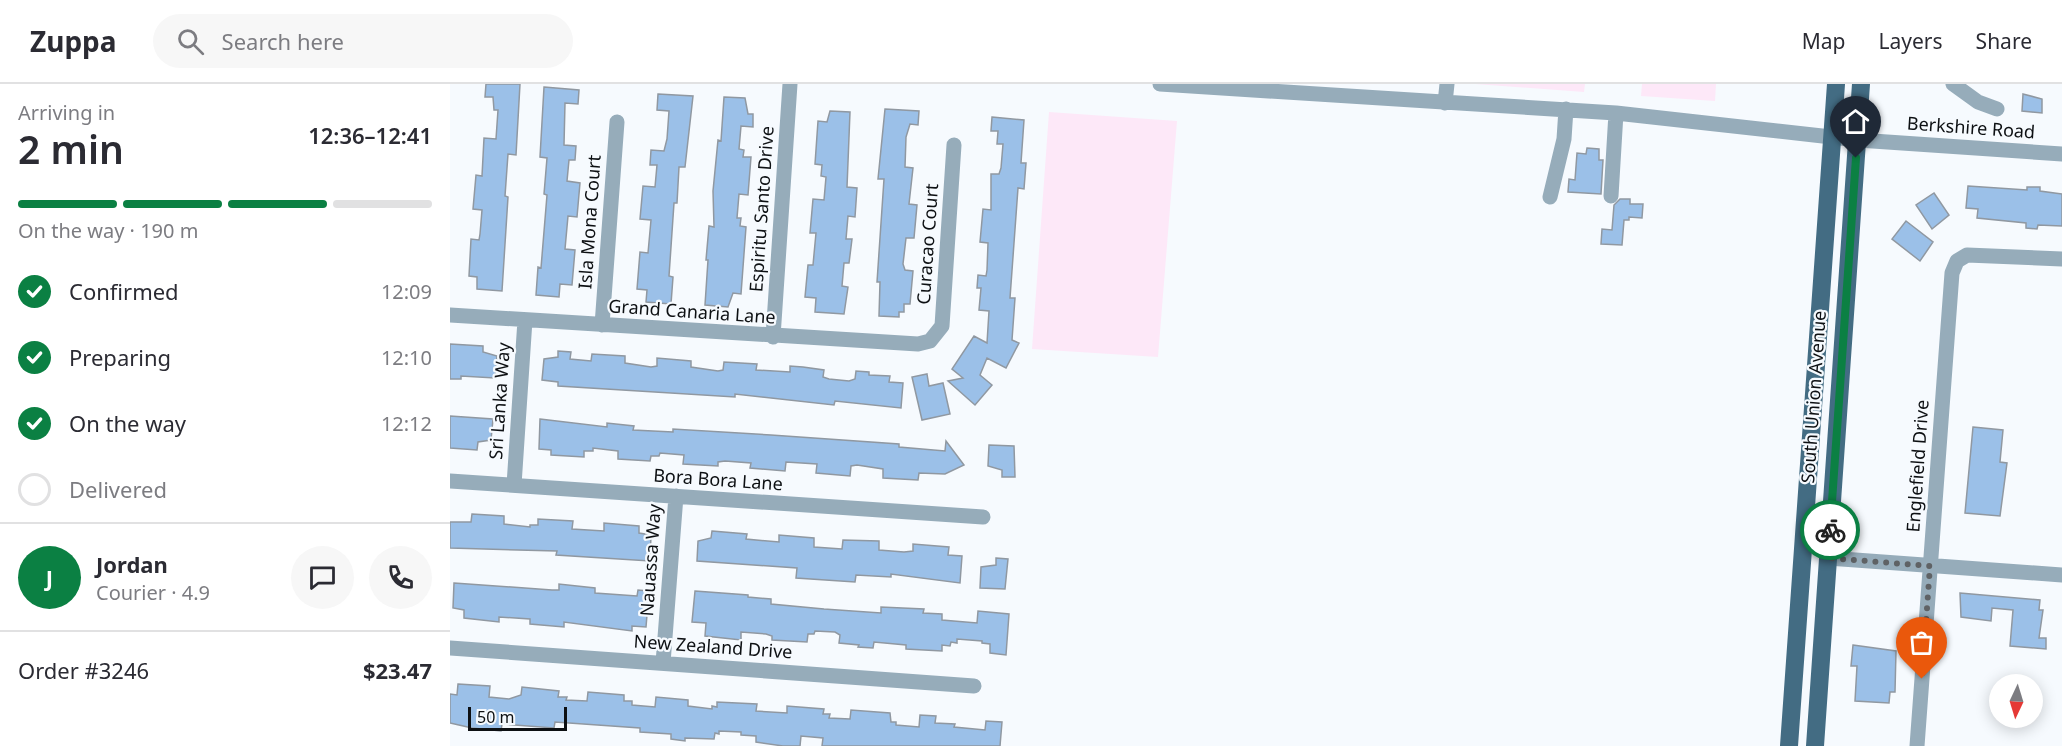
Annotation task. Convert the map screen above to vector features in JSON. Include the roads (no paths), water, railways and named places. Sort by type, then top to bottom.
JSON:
[{"type":"main road","name":"South Union Avenue","points":[[1790,746],[1836,84]]},
{"type":"main road","name":"South Union Avenue","points":[[1815,746],[1862,84]]},
{"type":"street","name":"Espiritu Santo Drive","points":[[773,337],[790,84]]},
{"type":"street","name":"Berkshire Road","points":[[1160,84],[1616,113],[1832,135],[1858,140],[2062,154]]},
{"type":"street","points":[[1445,103],[1447,84]]},
{"type":"street","points":[[1953,84],[1978,102],[1997,109]]},
{"type":"street","points":[[1550,197],[1564,139],[1566,110]]},
{"type":"street","points":[[1611,196],[1616,113]]},
{"type":"street","name":"Isla Mona Court","points":[[602,325],[617,122]]},
{"type":"street","name":"Curacao Court","points":[[930,340],[942,326],[954,145]]},
{"type":"street","name":"Englefield Drive","points":[[1917,746],[1951,284],[1957,261],[1967,255],[1978,254],[2062,259]]},
{"type":"street","name":"Grand Canaria Lane","points":[[450,315],[773,337],[918,344],[930,340]]},
{"type":"street","name":"Sri Lanka Way","points":[[514,486],[525,320]]},
{"type":"street","name":"Bora Bora Lane","points":[[450,481],[983,517]]},
{"type":"street","name":"Nauassa Way","points":[[663,663],[676,496]]},
{"type":"street","points":[[1828,558],[2062,575]]},
{"type":"street","name":"New Zealand Drive","points":[[450,648],[974,686]]}]
